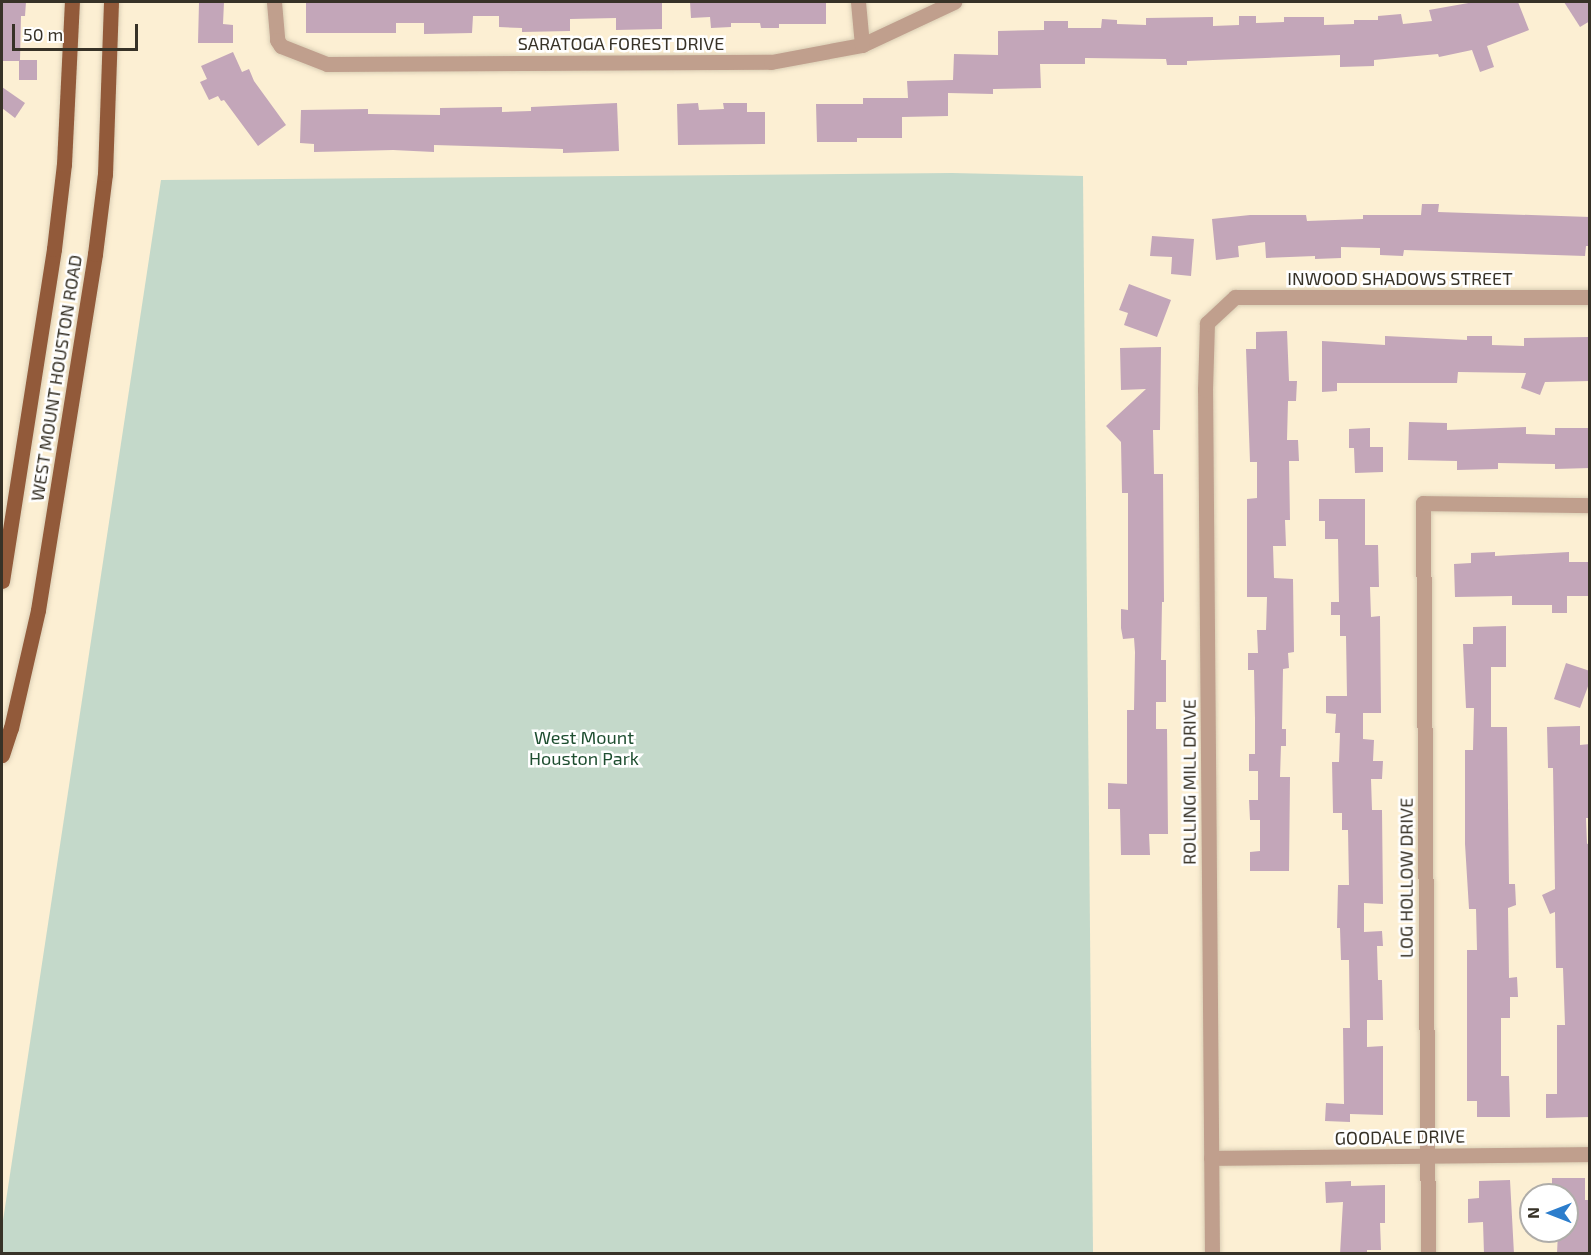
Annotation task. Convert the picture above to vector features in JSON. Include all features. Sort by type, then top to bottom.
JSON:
[{"type":"main road","name":"WEST MOUNT HOUSTON ROAD","points":[[2,581],[62,185],[69,106],[72,2]]},
{"type":"main road","name":"WEST MOUNT HOUSTON ROAD","points":[[2,755],[11,728],[38,610],[95,254],[105,174],[111,2]]},
{"type":"street","name":"SARATOGA FOREST DRIVE","points":[[274,2],[277,40],[281,46],[327,64],[771,62],[861,45],[954,2]]},
{"type":"street","points":[[858,2],[861,45]]},
{"type":"street","name":"INWOOD SHADOWS STREET","points":[[1217,314],[1235,297],[1590,297]]},
{"type":"street","name":"ROLLING MILL DRIVE","points":[[1212,1254],[1205,390],[1207,323],[1217,314]]},
{"type":"street","name":"LOG HOLLOW DRIVE","points":[[1428,1254],[1423,502],[1590,505]]},
{"type":"street","name":"GOODALE DRIVE","points":[[1211,1158],[1590,1154]]},
{"type":"green space","name":"West Mount Houston Park","points":[[952,173],[1083,176],[1093,1253],[2,1253],[2,1227],[161,180]]},
{"type":"building","points":[[2,2],[26,2],[25,16],[21,16],[20,60],[37,60],[37,80],[19,80],[19,61],[2,61]]},
{"type":"building","points":[[199,2],[224,2],[223,24],[233,25],[233,43],[198,43]]},
{"type":"building","points":[[306,2],[662,2],[662,29],[616,30],[616,18],[570,19],[570,31],[522,32],[522,28],[499,27],[499,16],[473,16],[472,33],[424,34],[424,23],[396,23],[396,33],[306,33]]},
{"type":"building","points":[[690,2],[826,2],[826,24],[779,24],[779,28],[761,28],[760,23],[731,23],[731,27],[711,28],[710,17],[691,18]]},
{"type":"building","points":[[1474,2],[1518,2],[1529,30],[1487,46],[1494,67],[1480,72],[1472,50],[1439,57],[1438,54],[1374,60],[1374,66],[1340,67],[1340,55],[1187,61],[1187,65],[1167,65],[1166,59],[1085,58],[1085,64],[1040,64],[1041,88],[993,89],[993,94],[948,93],[948,116],[902,117],[902,138],[857,138],[857,142],[817,142],[816,104],[863,104],[863,98],[908,98],[907,81],[953,80],[954,54],[998,55],[998,31],[1044,30],[1044,21],[1068,21],[1068,28],[1101,28],[1102,19],[1117,20],[1117,24],[1146,25],[1146,18],[1213,17],[1213,26],[1239,25],[1239,16],[1256,16],[1256,23],[1284,22],[1284,17],[1324,17],[1324,25],[1354,24],[1354,20],[1378,20],[1378,16],[1401,14],[1403,24],[1432,21],[1429,10]]},
{"type":"building","points":[[1564,2],[1590,2],[1590,21],[1580,27]]},
{"type":"building","points":[[233,52],[242,72],[249,69],[254,81],[286,125],[258,146],[224,100],[221,101],[218,96],[209,100],[200,82],[207,79],[201,66]]},
{"type":"building","points":[[2,87],[25,103],[15,118],[2,108]]},
{"type":"building","points":[[617,103],[619,151],[563,153],[563,149],[434,145],[434,152],[393,150],[314,152],[314,144],[300,143],[301,110],[368,109],[368,114],[440,115],[440,108],[502,107],[502,112],[531,111],[531,107]]},
{"type":"building","points":[[698,103],[699,110],[724,109],[723,103],[747,103],[747,112],[765,112],[765,144],[678,145],[677,104]]},
{"type":"building","points":[[1422,204],[1439,204],[1438,212],[1590,217],[1590,246],[1586,246],[1585,256],[1404,250],[1403,256],[1380,255],[1380,248],[1341,247],[1341,258],[1315,259],[1315,256],[1266,258],[1265,242],[1238,246],[1239,257],[1216,260],[1212,219],[1250,215],[1306,215],[1307,221],[1363,219],[1363,215],[1421,215]]},
{"type":"building","points":[[1152,236],[1194,239],[1191,276],[1171,274],[1172,257],[1150,256]]},
{"type":"building","points":[[1129,284],[1171,300],[1157,337],[1124,325],[1128,313],[1119,310]]},
{"type":"building","points":[[1287,331],[1289,381],[1297,381],[1296,401],[1288,401],[1287,440],[1298,440],[1299,461],[1289,461],[1290,520],[1285,520],[1286,546],[1273,546],[1274,578],[1293,579],[1294,652],[1288,653],[1289,668],[1283,669],[1282,729],[1286,729],[1286,746],[1281,746],[1280,777],[1290,777],[1289,871],[1250,871],[1250,852],[1260,851],[1260,820],[1250,820],[1249,800],[1258,800],[1258,771],[1249,771],[1249,754],[1255,754],[1255,719],[1254,670],[1248,670],[1248,653],[1258,653],[1257,630],[1266,630],[1267,597],[1247,597],[1247,499],[1257,498],[1257,462],[1250,462],[1246,349],[1256,349],[1256,332]]},
{"type":"building","points":[[1385,336],[1467,340],[1467,336],[1492,336],[1492,345],[1524,346],[1524,338],[1589,337],[1590,381],[1545,382],[1540,395],[1521,388],[1526,373],[1458,372],[1457,383],[1337,383],[1337,391],[1322,392],[1322,341],[1385,345]]},
{"type":"building","points":[[1161,347],[1160,430],[1153,430],[1154,474],[1163,474],[1164,602],[1162,602],[1161,660],[1166,660],[1166,702],[1156,702],[1156,729],[1167,729],[1168,834],[1149,834],[1150,855],[1121,855],[1120,809],[1108,809],[1108,783],[1127,784],[1127,710],[1134,710],[1135,652],[1134,638],[1123,639],[1121,628],[1121,609],[1128,610],[1128,493],[1122,493],[1121,442],[1106,426],[1146,389],[1121,390],[1120,348]]},
{"type":"building","points":[[1409,422],[1447,423],[1447,430],[1526,427],[1526,434],[1555,435],[1555,428],[1590,428],[1590,468],[1555,469],[1555,464],[1498,463],[1498,469],[1457,470],[1457,461],[1408,460]]},
{"type":"building","points":[[1370,428],[1370,447],[1383,447],[1383,472],[1355,473],[1354,448],[1349,448],[1349,429]]},
{"type":"building","points":[[1319,499],[1365,499],[1365,545],[1378,545],[1379,587],[1370,587],[1371,617],[1380,616],[1381,713],[1363,713],[1363,739],[1374,740],[1373,761],[1383,761],[1382,779],[1371,779],[1372,810],[1382,810],[1383,904],[1364,903],[1364,932],[1382,931],[1383,946],[1377,946],[1378,980],[1382,980],[1383,1020],[1367,1020],[1367,1047],[1383,1046],[1383,1115],[1350,1114],[1350,1122],[1325,1121],[1326,1103],[1344,1104],[1343,1028],[1350,1028],[1349,960],[1341,960],[1340,928],[1337,928],[1338,885],[1349,885],[1348,830],[1342,830],[1342,813],[1333,813],[1332,762],[1339,762],[1340,733],[1335,733],[1336,714],[1326,713],[1326,696],[1347,696],[1346,636],[1340,636],[1340,615],[1331,615],[1331,602],[1339,602],[1338,539],[1325,539],[1325,521],[1319,521]]},
{"type":"building","points":[[1495,552],[1495,556],[1569,552],[1569,562],[1590,562],[1590,596],[1567,596],[1567,613],[1552,613],[1552,605],[1512,605],[1512,596],[1455,597],[1454,564],[1471,563],[1471,553]]},
{"type":"building","points":[[1506,626],[1506,667],[1491,667],[1491,727],[1507,727],[1509,884],[1515,884],[1516,905],[1508,908],[1509,978],[1517,977],[1518,997],[1510,997],[1510,1018],[1501,1018],[1501,1076],[1509,1076],[1510,1117],[1477,1117],[1477,1101],[1467,1101],[1467,950],[1477,950],[1476,909],[1469,909],[1465,844],[1465,750],[1473,750],[1474,708],[1466,708],[1463,644],[1473,644],[1473,627]]},
{"type":"building","points":[[1566,663],[1590,671],[1590,681],[1580,708],[1554,699]]},
{"type":"building","points":[[1580,726],[1580,745],[1590,744],[1590,818],[1586,818],[1587,844],[1590,843],[1590,1117],[1546,1118],[1546,1094],[1557,1094],[1557,1025],[1565,1025],[1563,968],[1556,968],[1555,912],[1550,914],[1542,895],[1555,889],[1553,768],[1548,768],[1547,727]]},
{"type":"building","points":[[1552,1178],[1585,1178],[1585,1200],[1590,1200],[1590,1254],[1557,1254],[1557,1243],[1579,1243],[1579,1183],[1552,1183]]},
{"type":"building","points":[[1510,1180],[1514,1254],[1484,1254],[1483,1222],[1468,1223],[1468,1199],[1479,1198],[1479,1181]]},
{"type":"building","points":[[1351,1181],[1351,1186],[1385,1185],[1385,1223],[1380,1223],[1381,1250],[1367,1250],[1367,1254],[1340,1254],[1343,1202],[1326,1203],[1325,1182]]}]
